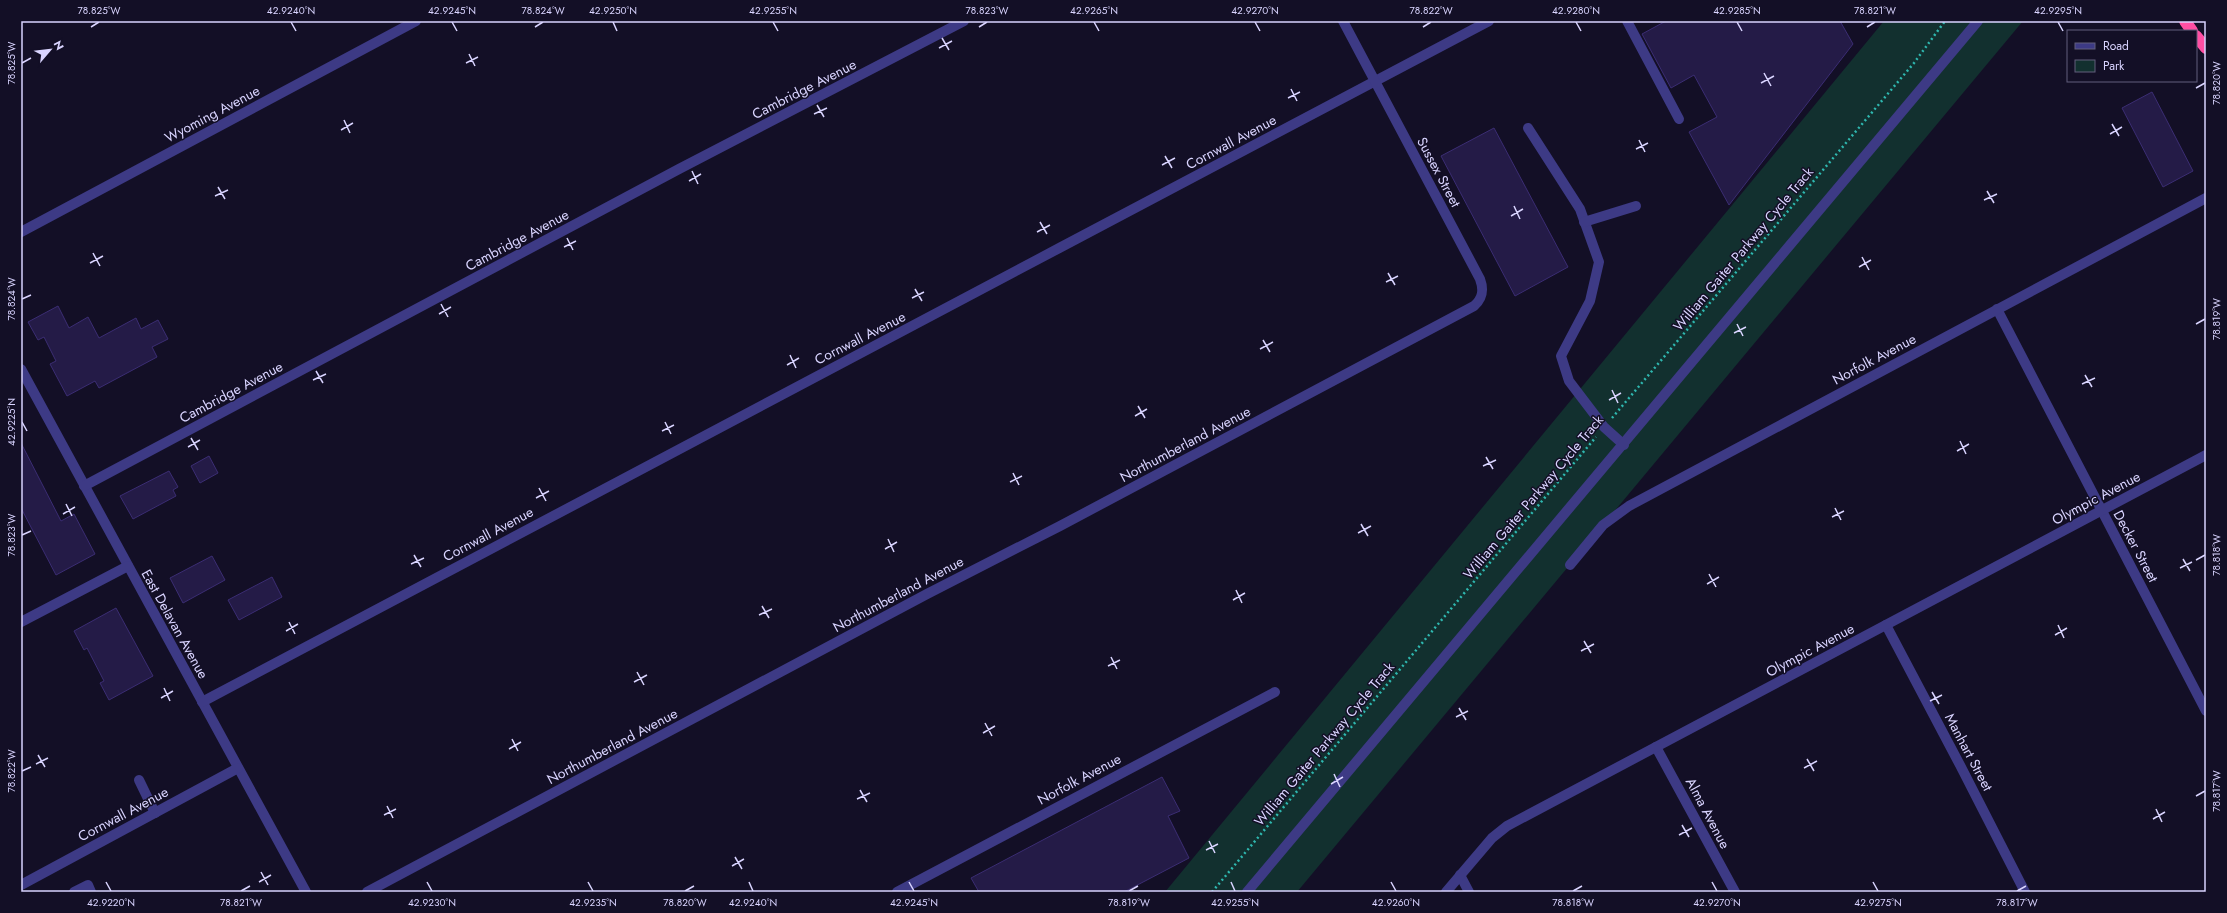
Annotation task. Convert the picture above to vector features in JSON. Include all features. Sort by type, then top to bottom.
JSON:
[{"type":"highway","points":[[2185,21],[2191,30]]},
{"type":"highway","points":[[2197,37],[2206,48]]},
{"type":"street","name":"Wyoming Avenue","points":[[21,232],[416,21]]},
{"type":"street","name":"Cambridge Avenue","points":[[84,486],[672,173],[964,21]]},
{"type":"street","name":"Sussex Street","points":[[1343,21],[1483,287],[1482,296],[1474,306],[1444,323]]},
{"type":"street","name":"Cornwall Avenue","points":[[202,702],[724,424],[944,310],[1489,21]]},
{"type":"street","points":[[1627,21],[1680,119]]},
{"type":"street","points":[[1247,892],[1624,445],[1978,21]]},
{"type":"street","points":[[1528,128],[1580,209],[1599,262],[1590,301],[1561,356],[1569,381],[1604,427],[1624,445]]},
{"type":"street","name":"Norfolk Avenue","points":[[1570,565],[1603,525],[1629,506],[2206,198]]},
{"type":"street","points":[[1584,222],[1636,206]]},
{"type":"street","name":"Decker Street","points":[[1997,309],[2206,711]]},
{"type":"street","name":"Northumberland Avenue","points":[[366,892],[913,601],[1060,526],[1444,323]]},
{"type":"street","name":"East Delavan Avenue","points":[[21,369],[306,892]]},
{"type":"street","name":"Olympic Avenue","points":[[1446,892],[1492,838],[1507,826],[2206,455]]},
{"type":"street","points":[[21,622],[128,566]]},
{"type":"street","name":"Manhart Street","points":[[1886,625],[2025,892]]},
{"type":"street","name":"Norfolk Avenue","points":[[897,892],[1275,692]]},
{"type":"street","name":"Alma Avenue","points":[[1656,747],[1735,892]]},
{"type":"street","name":"Cornwall Avenue","points":[[21,885],[238,768]]},
{"type":"street","points":[[138,780],[155,813]]},
{"type":"street","points":[[1460,875],[1469,892]]},
{"type":"street","points":[[74,892],[88,885],[91,892]]},
{"type":"path","name":"William Gaiter Parkway Cycle Track","points":[[1212,892],[1604,427],[1914,63],[1946,21]]},
{"type":"green space","points":[[1884,21],[2023,21],[1297,892],[1165,892]]},
{"type":"building","points":[[1666,21],[1840,21],[1853,44],[1729,205],[1689,132],[1717,117],[1694,75],[1671,88],[1642,34]]},
{"type":"building","points":[[2152,92],[2193,171],[2163,187],[2122,108]]},
{"type":"building","points":[[1494,128],[1568,267],[1515,296],[1441,156]]},
{"type":"building","points":[[58,306],[69,328],[88,317],[99,338],[136,318],[141,329],[158,320],[168,339],[152,347],[157,357],[99,388],[95,381],[67,396],[50,364],[56,361],[44,337],[38,340],[28,322]]},
{"type":"building","points":[[21,443],[61,521],[74,514],[95,554],[56,575],[21,508]]},
{"type":"building","points":[[209,456],[218,473],[200,483],[191,466]]},
{"type":"building","points":[[169,471],[178,487],[173,490],[176,496],[133,519],[120,496]]},
{"type":"building","points":[[212,556],[225,580],[183,603],[170,578]]},
{"type":"building","points":[[272,577],[282,597],[239,620],[228,600]]},
{"type":"building","points":[[116,608],[153,676],[109,700],[100,683],[104,681],[87,648],[84,650],[74,631]]},
{"type":"building","points":[[1162,777],[1180,811],[1168,816],[1189,858],[1124,892],[979,892],[971,878]]}]
